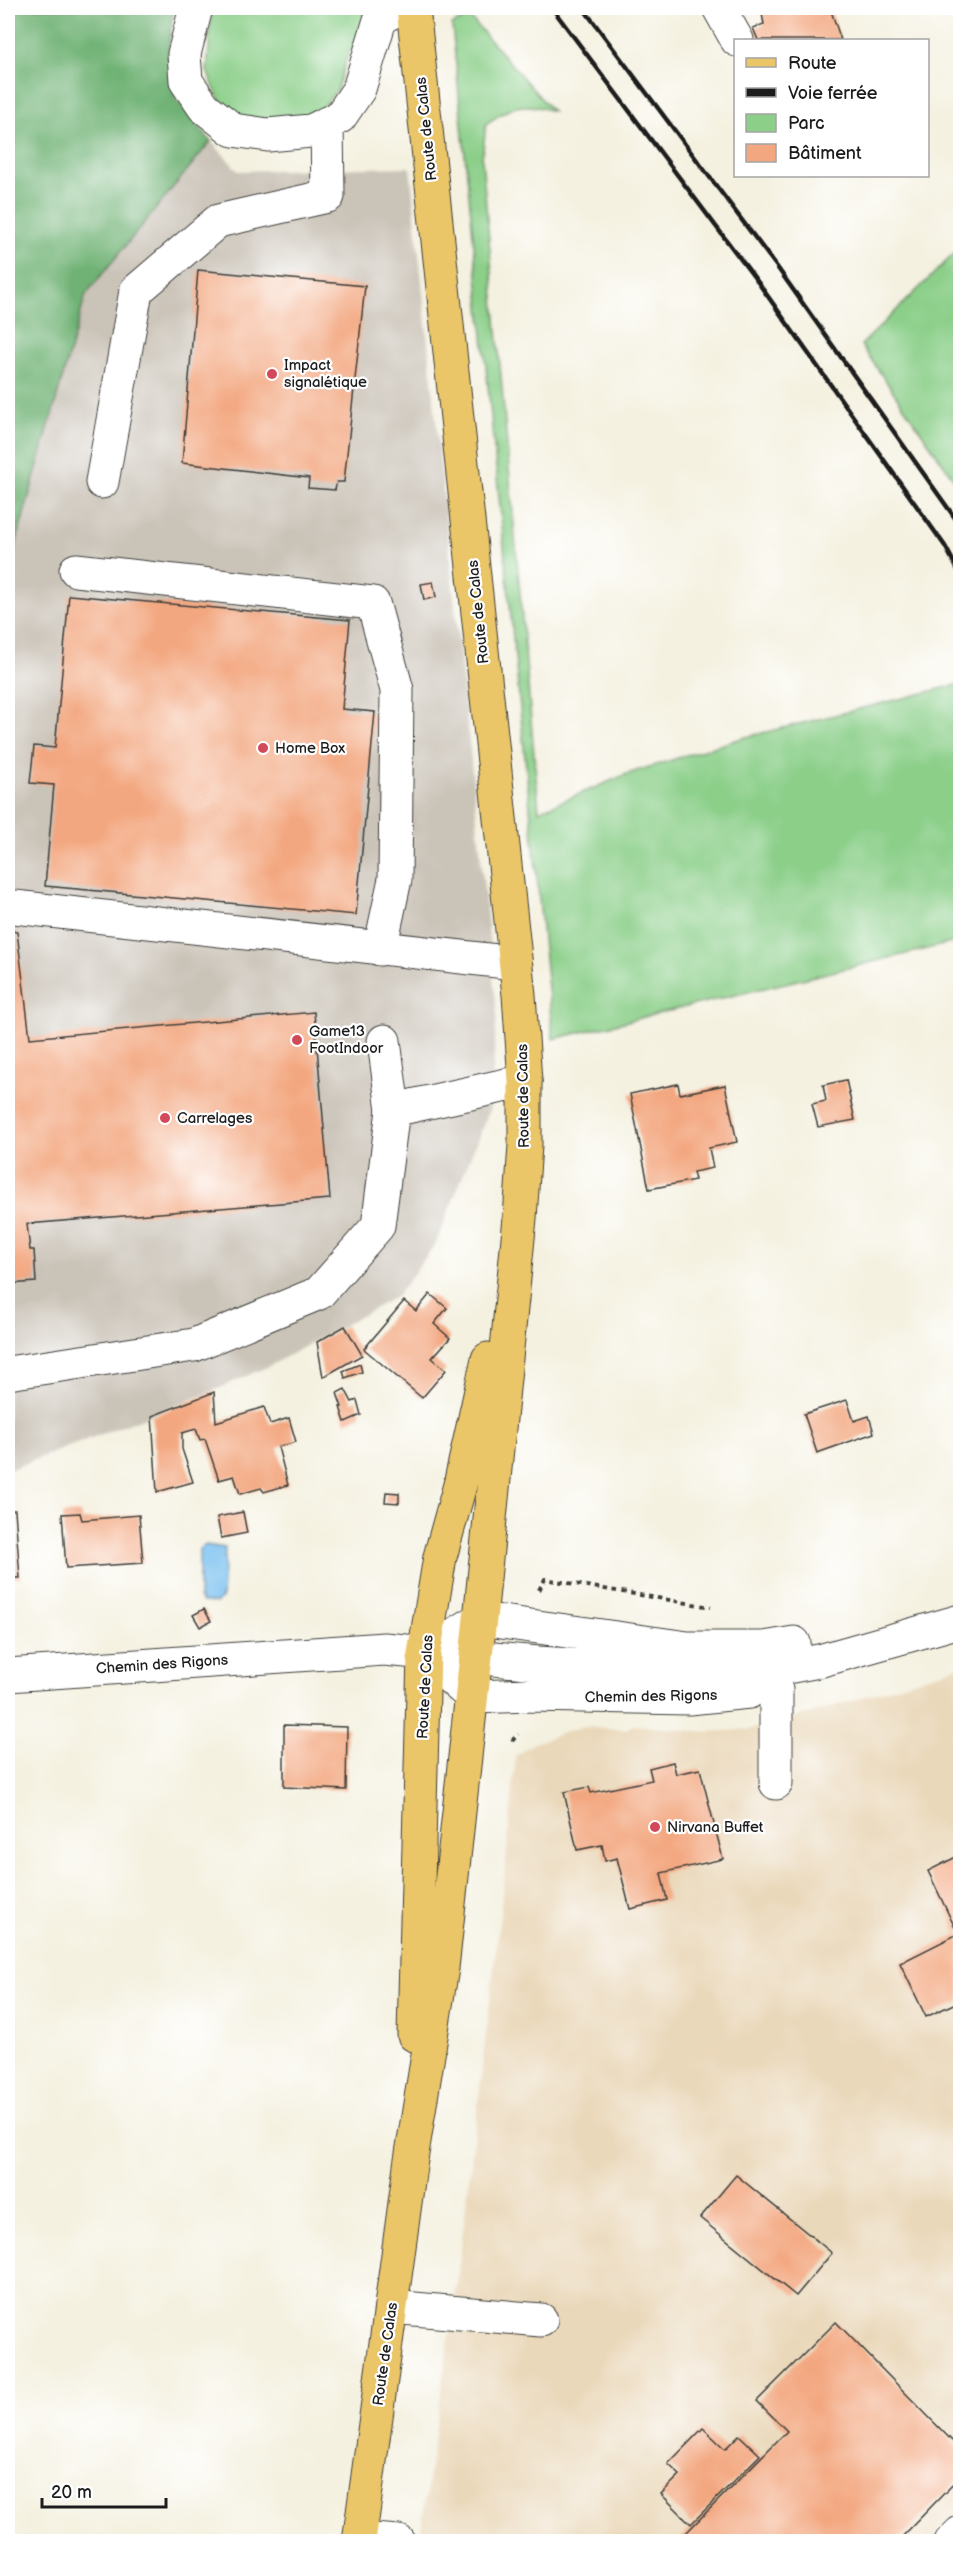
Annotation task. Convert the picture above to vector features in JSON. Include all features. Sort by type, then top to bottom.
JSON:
[{"type":"main road","name":"Route de Calas","points":[[359,2540],[410,2166],[442,1968],[480,1619],[520,1218],[525,1145],[525,1081],[515,963],[413,8]]},
{"type":"main road","name":"Route de Calas","points":[[410,2166],[424,1654],[440,1557],[460,1485],[520,1218]]},
{"type":"street","points":[[196,8],[184,54],[186,81],[204,107],[234,130],[268,135],[311,131],[340,117],[359,89],[380,20],[396,8]]},
{"type":"street","points":[[719,8],[736,39]]},
{"type":"street","points":[[102,482],[135,291],[218,221],[328,196],[327,123]]},
{"type":"street","points":[[76,570],[373,603],[397,690],[395,879],[380,949]]},
{"type":"street","points":[[15,908],[515,963]]},
{"type":"street","points":[[8,1372],[194,1345],[319,1293],[378,1227],[393,1110],[384,1041]]},
{"type":"street","points":[[393,1110],[525,1081]]},
{"type":"street","points":[[472,1697],[424,1654],[480,1619],[688,1648],[764,1648],[833,1636],[960,1600]]},
{"type":"street","name":"Chemin des Rigons","points":[[8,1675],[384,1649],[476,1658],[719,1674],[771,1670],[819,1661],[960,1621]]},
{"type":"street","name":"Chemin des Rigons","points":[[472,1697],[530,1695],[689,1698],[776,1690],[960,1643]]},
{"type":"street","points":[[776,1690],[776,1783]]},
{"type":"street","points":[[391,2307],[541,2320]]},
{"type":"street","points":[[951,2541],[960,2532]]},
{"type":"street","points":[[359,2540],[399,2541]]},
{"type":"path","points":[[545,1579],[722,1609]]},
{"type":"shaded area","points":[[211,141],[238,171],[410,167],[497,1015],[490,1108],[436,1243],[397,1296],[271,1365],[213,1391],[8,1470],[8,571],[86,294]]},
{"type":"shaded area","points":[[960,1666],[960,2541],[419,2542],[457,2283],[503,1889],[516,1755],[534,1743],[580,1727],[626,1729],[634,1725],[708,1732],[751,1729],[810,1714]]},
{"type":"green space","points":[[8,8],[174,8],[168,52],[175,98],[211,141],[86,294],[8,571]]},
{"type":"green space","points":[[212,8],[379,8],[348,54],[337,90],[315,116],[251,124],[220,102],[207,71]]},
{"type":"green space","points":[[469,16],[552,111],[532,106],[517,107],[486,124],[482,159],[539,811],[627,774],[742,738],[960,684],[960,941],[553,1039],[452,25]]},
{"type":"green space","points":[[960,248],[960,488],[861,345]]},
{"type":"water","points":[[206,1545],[225,1548],[222,1597],[217,1603],[202,1602],[199,1597],[199,1549]]},
{"type":"building","points":[[830,8],[841,39],[758,39],[753,28],[764,24],[761,9]]},
{"type":"building","name":"Impact signalétique","points":[[198,270],[365,286],[344,482],[337,482],[335,490],[308,488],[309,478],[182,463]]},
{"type":"building","points":[[433,582],[436,597],[424,600],[421,584]]},
{"type":"building","points":[[69,595],[350,620],[342,709],[375,712],[356,915],[45,886],[54,785],[30,783],[34,746],[55,748]]},
{"type":"building","name":"Carrelages","points":[[8,930],[17,932],[30,1038],[314,1012],[330,1199],[27,1224],[30,1250],[34,1250],[36,1282],[8,1284]]},
{"type":"building","points":[[846,1080],[855,1120],[818,1127],[812,1104],[826,1101],[823,1085]]},
{"type":"building","points":[[678,1084],[680,1094],[725,1085],[737,1142],[709,1148],[713,1168],[693,1172],[695,1180],[649,1189],[630,1094]]},
{"type":"building","points":[[430,1294],[447,1308],[434,1324],[450,1338],[432,1358],[446,1370],[422,1398],[364,1349],[404,1301],[416,1311]]},
{"type":"building","points":[[345,1326],[362,1355],[323,1377],[317,1342]]},
{"type":"building","points":[[360,1364],[362,1372],[345,1378],[343,1371]]},
{"type":"building","points":[[345,1389],[352,1402],[357,1400],[361,1415],[345,1422],[337,1393]]},
{"type":"building","points":[[214,1392],[216,1422],[264,1407],[270,1424],[289,1418],[296,1442],[278,1447],[288,1485],[264,1492],[261,1488],[240,1494],[234,1476],[219,1480],[205,1439],[200,1440],[196,1429],[182,1433],[182,1449],[193,1482],[157,1492],[152,1416]]},
{"type":"building","points":[[847,1400],[854,1421],[869,1416],[874,1433],[817,1453],[804,1414]]},
{"type":"building","points":[[386,1492],[399,1493],[399,1503],[385,1502]]},
{"type":"building","points":[[8,1510],[15,1510],[20,1578],[8,1578]]},
{"type":"building","points":[[243,1512],[247,1533],[221,1538],[217,1517]]},
{"type":"building","points":[[80,1513],[82,1520],[139,1515],[143,1563],[66,1568],[62,1514]]},
{"type":"building","points":[[204,1609],[211,1621],[200,1627],[193,1615]]},
{"type":"building","points":[[284,1725],[347,1727],[346,1790],[284,1787]]},
{"type":"building","points":[[673,1762],[676,1774],[700,1769],[723,1859],[661,1873],[667,1900],[630,1909],[617,1858],[605,1861],[602,1845],[577,1850],[564,1792],[589,1787],[591,1793],[652,1780],[649,1768]]},
{"type":"building","points":[[960,1855],[960,2001],[926,2017],[900,1963],[958,1934],[928,1871]]},
{"type":"building","points":[[736,2175],[832,2253],[796,2296],[700,2218]]},
{"type":"building","points":[[836,2322],[960,2449],[960,2477],[897,2542],[677,2542],[787,2431],[757,2401]]},
{"type":"building","points":[[703,2428],[725,2449],[739,2435],[760,2455],[691,2524],[661,2494],[680,2475],[668,2464]]},
{"type":"railway","points":[[552,8],[757,281],[945,546],[960,574]]},
{"type":"railway","points":[[583,8],[777,267],[960,525]]},
{"type":"place","name":"Impact signalétique","points":[[272,374]]},
{"type":"place","name":"Home Box","points":[[263,748]]},
{"type":"place","name":"Game13 FootIndoor","points":[[297,1040]]},
{"type":"place","name":"Carrelages","points":[[165,1118]]},
{"type":"place","name":"Nirvana Buffet","points":[[655,1827]]}]
